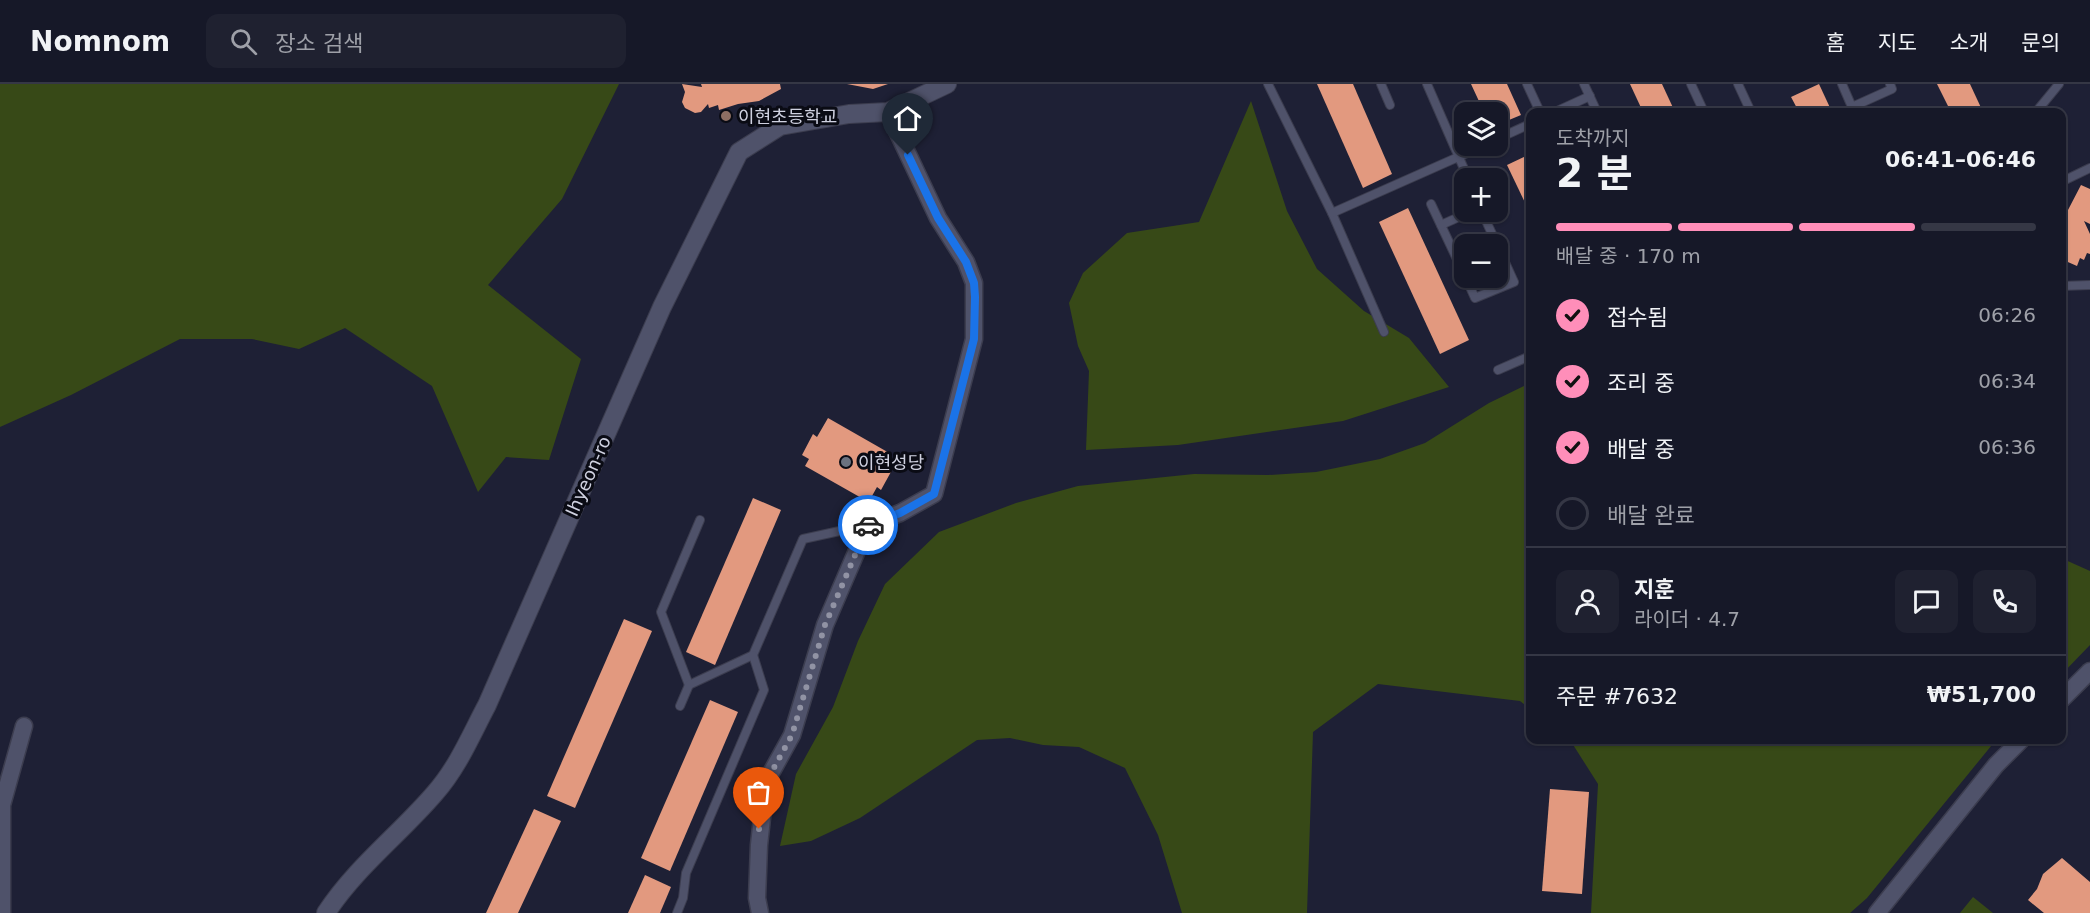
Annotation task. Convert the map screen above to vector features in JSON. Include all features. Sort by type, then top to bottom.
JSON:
[{"type":"street","name":"Ihyeon-ro","points":[[326,913],[356,874],[435,794],[463,751],[487,705],[662,307],[739,152],[780,126],[849,114],[888,112],[947,84]]},
{"type":"street","points":[[760,913],[757,898],[759,845],[766,782],[792,735],[825,625],[868,525],[900,513],[934,494],[974,339],[976,310],[974,283],[966,262],[938,218],[888,112]]},
{"type":"street","points":[[2066,695],[2090,671]]},
{"type":"street","points":[[2,913],[1,806],[24,726]]},
{"type":"street","points":[[1877,913],[1996,765],[2017,744]]},
{"type":"lane","points":[[1268,84],[1332,213],[1384,332]]},
{"type":"lane","points":[[1381,84],[1390,105]]},
{"type":"lane","points":[[1427,84],[1454,145]]},
{"type":"lane","points":[[1527,84],[1538,108]]},
{"type":"lane","points":[[1584,84],[1595,108]]},
{"type":"lane","points":[[1691,84],[1702,108]]},
{"type":"lane","points":[[1738,84],[1748,108]]},
{"type":"lane","points":[[1842,84],[1852,107],[1892,89],[1890,84]]},
{"type":"lane","points":[[2039,108],[2059,84]]},
{"type":"lane","points":[[1564,108],[1590,96]]},
{"type":"lane","points":[[1508,134],[1526,126]]},
{"type":"lane","points":[[1332,213],[1459,156],[1464,168]]},
{"type":"lane","points":[[2066,180],[2090,168]]},
{"type":"lane","points":[[1431,204],[1454,253]]},
{"type":"lane","points":[[1441,225],[1454,219]]},
{"type":"lane","points":[[1508,269],[1514,282],[1508,284]]},
{"type":"lane","points":[[2066,286],[2090,285]]},
{"type":"lane","points":[[1470,288],[1475,298],[1499,288]]},
{"type":"lane","points":[[1498,370],[1526,358]]},
{"type":"lane","points":[[689,685],[661,612],[699,520]]},
{"type":"lane","points":[[676,913],[683,898],[686,873],[764,690],[753,655],[803,539],[868,525]]},
{"type":"lane","points":[[680,706],[689,685],[753,655]]},
{"type":"green space","points":[[0,84],[619,84],[562,199],[488,285],[581,359],[549,460],[506,457],[478,492],[432,386],[345,328],[299,349],[252,339],[180,339],[71,395],[0,427]]},
{"type":"green space","points":[[1251,101],[1287,211],[1317,269],[1364,311],[1409,338],[1449,387],[1343,421],[1178,445],[1086,450],[1089,371],[1078,346],[1069,303],[1083,273],[1127,233],[1199,222]]},
{"type":"green space","points":[[1526,385],[1526,706],[1520,701],[1378,684],[1313,732],[1307,913],[1182,913],[1158,835],[1125,768],[1079,747],[1043,745],[1010,738],[977,740],[860,818],[811,841],[780,846],[796,774],[833,707],[858,641],[885,584],[939,532],[1016,503],[1078,486],[1194,474],[1268,475],[1316,472],[1380,459],[1425,443],[1489,403]]},
{"type":"green space","points":[[2066,560],[2090,571],[2090,645],[2066,670]]},
{"type":"green space","points":[[1573,744],[1993,744],[1867,898],[1850,913],[1591,913],[1598,784]]},
{"type":"green space","points":[[1973,897],[1993,913],[1960,913]]},
{"type":"building","points":[[682,84],[702,87],[701,84],[780,84],[781,89],[759,101],[719,110],[718,105],[709,108],[708,104],[701,112],[695,113],[685,108],[682,102],[685,92]]},
{"type":"building","points":[[847,84],[888,84],[873,89]]},
{"type":"building","points":[[1317,84],[1353,84],[1392,174],[1363,188]]},
{"type":"building","points":[[1471,84],[1507,84],[1521,115],[1508,120],[1508,102],[1479,102]]},
{"type":"building","points":[[1630,84],[1662,84],[1673,108],[1641,108]]},
{"type":"building","points":[[1819,84],[1830,108],[1797,108],[1791,97]]},
{"type":"building","points":[[1937,84],[1970,84],[1981,108],[1949,108]]},
{"type":"building","points":[[1526,156],[1526,205],[1507,165]]},
{"type":"building","points":[[2081,185],[2090,189],[2090,224],[2084,221],[2090,234],[2090,254],[2087,253],[2084,260],[2080,258],[2077,266],[2066,261],[2066,209],[2068,210]]},
{"type":"building","points":[[1408,208],[1469,340],[1440,354],[1379,222]]},
{"type":"building","name":"이현성당","points":[[828,418],[891,454],[884,466],[892,470],[881,490],[877,487],[872,496],[865,500],[805,466],[809,459],[802,455],[813,434],[817,437]]},
{"type":"building","points":[[753,498],[781,510],[715,665],[686,652]]},
{"type":"building","points":[[624,619],[652,631],[575,808],[547,796]]},
{"type":"building","points":[[710,700],[738,712],[670,871],[641,858]]},
{"type":"building","points":[[1550,789],[1589,792],[1582,894],[1542,891]]},
{"type":"building","points":[[534,809],[561,821],[518,913],[486,913]]},
{"type":"building","points":[[2062,858],[2090,882],[2090,913],[2044,913],[2028,900],[2037,889],[2043,874]]},
{"type":"building","points":[[645,875],[671,887],[660,913],[628,913]]},
{"type":"way so far","points":[[759,829],[766,782],[792,735],[825,625],[868,525]]},
{"type":"place","name":"이현초등학교","points":[[726,116]]},
{"type":"place","name":"이현성당","points":[[846,462]]},
{"type":"route","points":[[868,525],[900,513],[934,494],[974,339],[976,310],[974,283],[966,262],[938,218],[908,155]]}]
